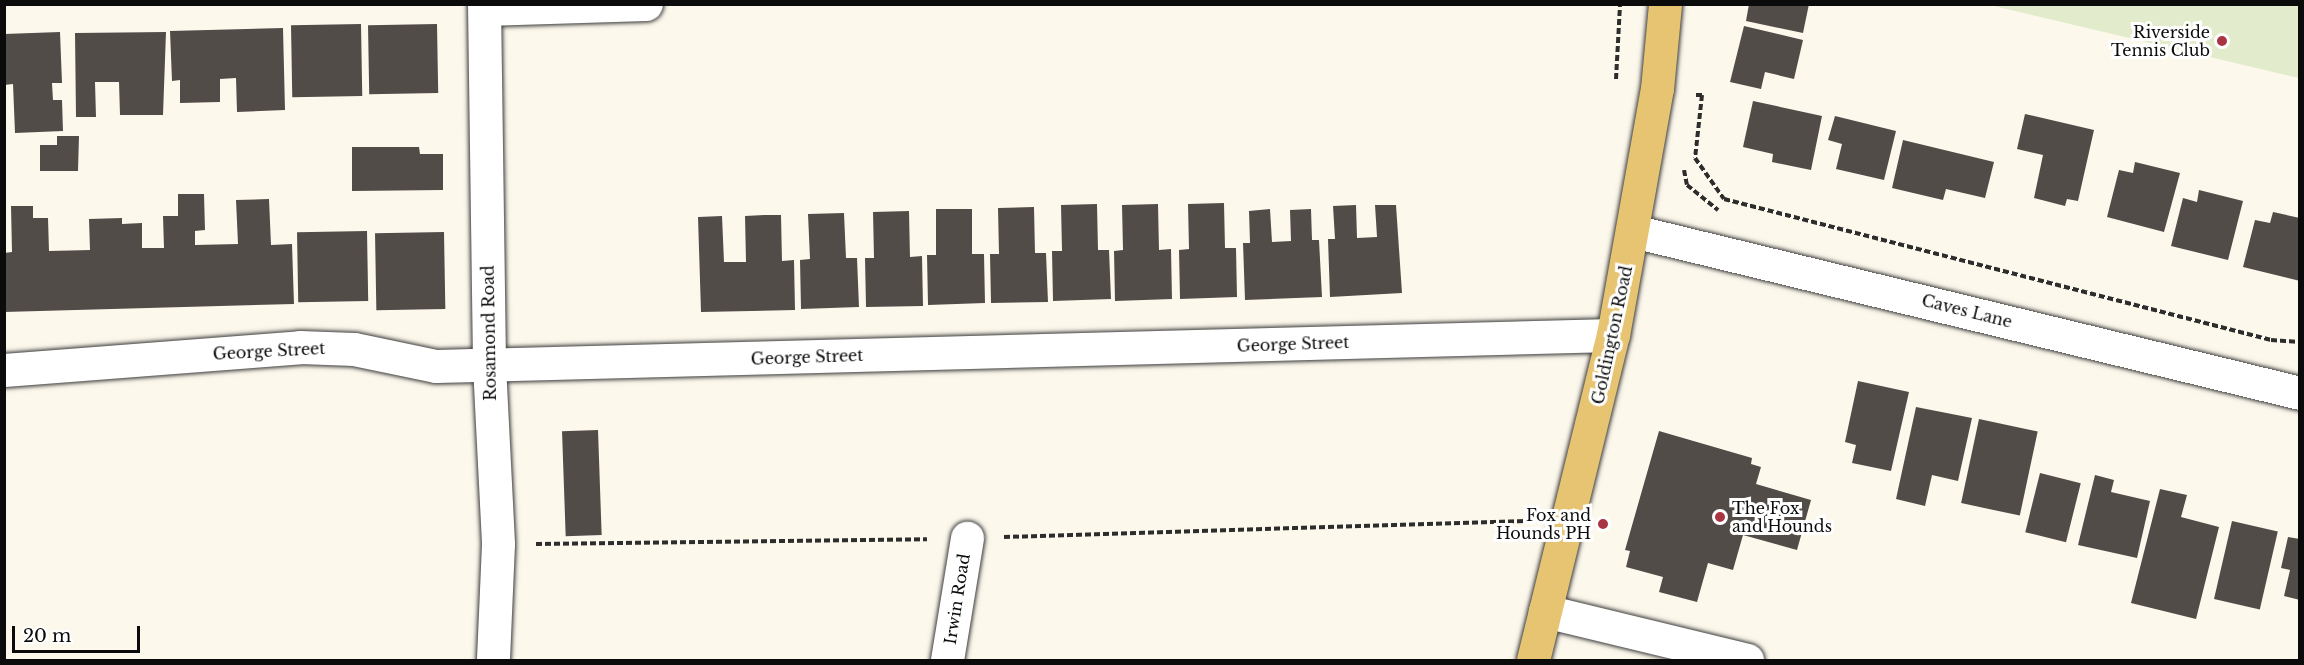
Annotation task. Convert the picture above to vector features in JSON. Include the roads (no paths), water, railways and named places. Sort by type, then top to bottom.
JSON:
[{"type":"main road","name":"Goldington Road","points":[[1533,660],[1570,519],[1613,335],[1634,231],[1657,89],[1665,4]]},
{"type":"street","points":[[484,7],[646,4]]},
{"type":"street","name":"Rosamond Road","points":[[484,7],[489,365],[498,544],[493,660]]},
{"type":"street","name":"Caves Lane","points":[[1634,231],[2300,393]]},
{"type":"street","name":"George Street","points":[[4,370],[300,347],[354,349],[436,366],[1613,335]]},
{"type":"street","name":"Irwin Road","points":[[947,660],[967,538]]},
{"type":"street","points":[[1545,611],[1747,660]]},
{"type":"place","name":"Riverside Tennis Club","points":[[2222,41]]},
{"type":"place","name":"The Fox and Hounds","points":[[1720,517]]},
{"type":"place","name":"Fox and Hounds PH","points":[[1603,524]]}]
